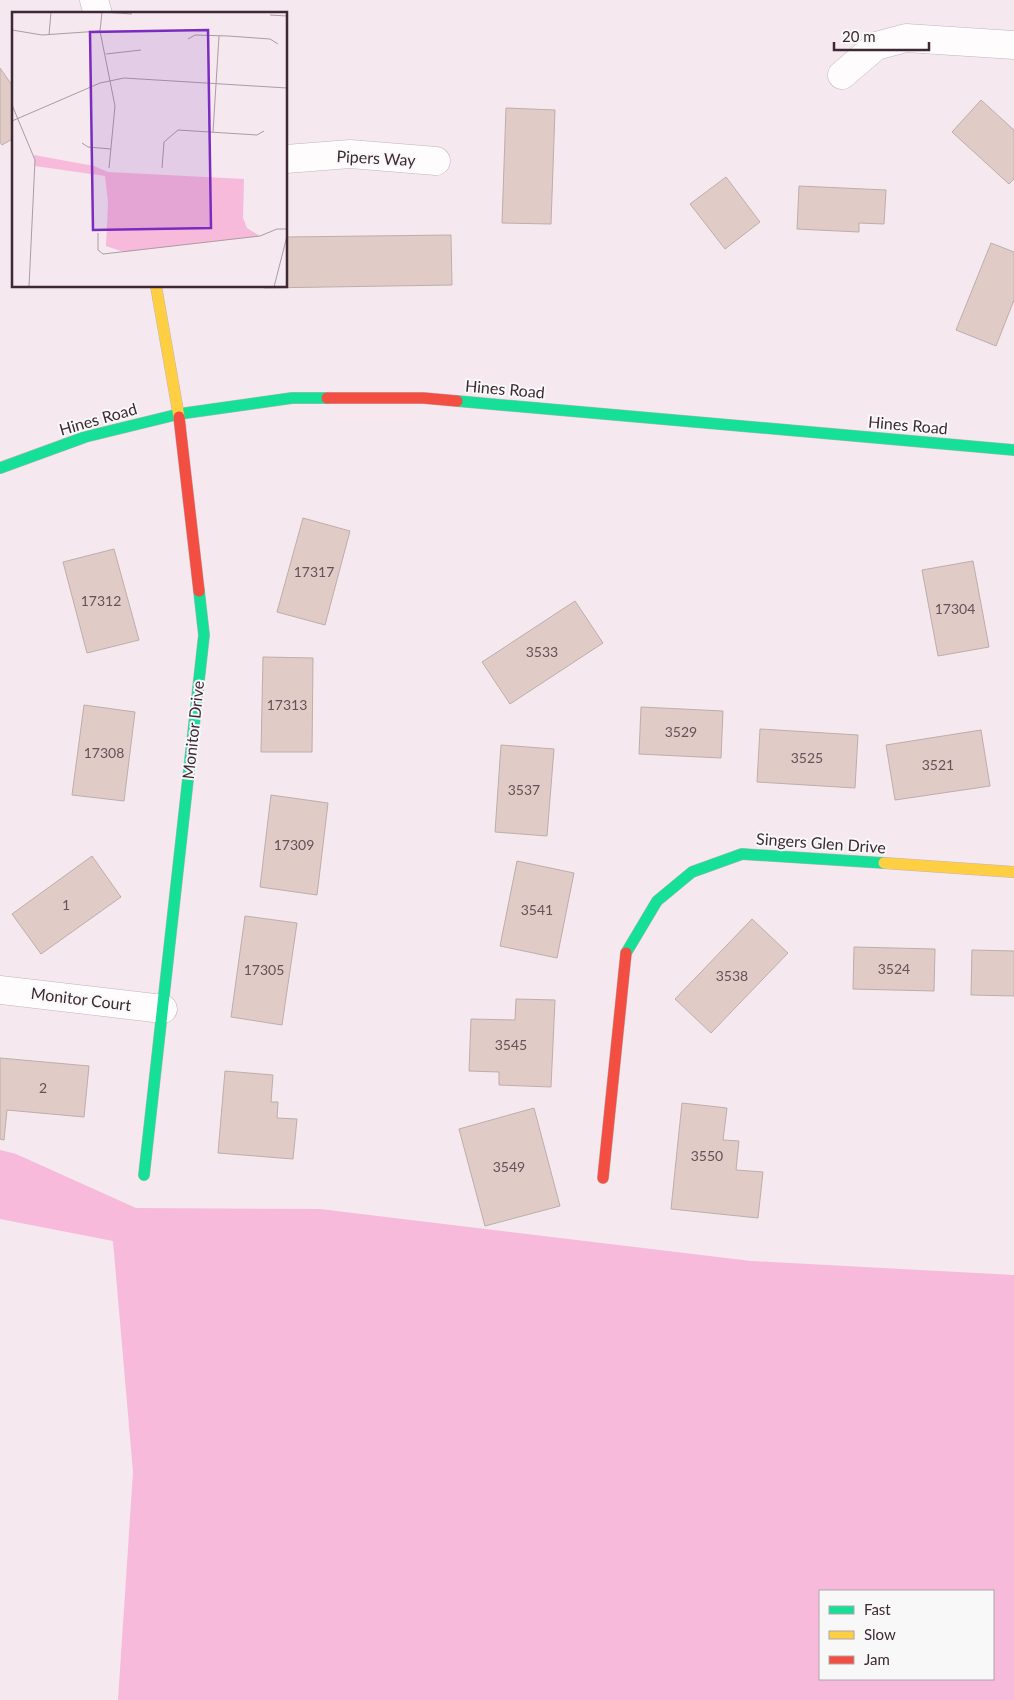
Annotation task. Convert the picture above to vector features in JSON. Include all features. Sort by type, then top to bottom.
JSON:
[{"type":"street","points":[[842,74],[876,46],[906,38],[1014,45]]},
{"type":"street","name":"Pipers Way","points":[[288,159],[350,154],[436,161]]},
{"type":"street","name":"Monitor Drive","points":[[144,1175],[204,635],[179,414],[156,288]]},
{"type":"street","name":"Hines Road","points":[[0,468],[85,437],[179,414],[292,398],[423,398],[1014,450]]},
{"type":"street","name":"Singers Glen Drive","points":[[603,1178],[625,955],[657,901],[692,872],[742,854],[1014,872]]},
{"type":"street","name":"Monitor Court","points":[[0,990],[163,1009]]},
{"type":"shaded area","points":[[0,1150],[16,1154],[136,1208],[320,1209],[751,1261],[1014,1275],[1014,1700],[118,1700],[133,1472],[113,1241],[0,1219]]},
{"type":"building","points":[[0,68],[12,85],[12,139],[2,145],[0,142]]},
{"type":"building","points":[[981,100],[1014,130],[1014,179],[1009,184],[952,132]]},
{"type":"building","points":[[506,108],[555,110],[551,224],[502,223]]},
{"type":"building","points":[[726,177],[760,222],[725,249],[690,204]]},
{"type":"building","points":[[799,186],[886,190],[884,224],[859,223],[859,232],[797,229]]},
{"type":"building","points":[[451,235],[452,285],[288,288],[288,237]]},
{"type":"building","points":[[991,243],[1014,252],[1014,300],[996,346],[956,330]]},
{"type":"building","points":[[303,518],[350,531],[325,625],[277,612]]},
{"type":"building","points":[[114,549],[139,640],[87,653],[63,562]]},
{"type":"building","points":[[973,561],[989,647],[938,656],[922,570]]},
{"type":"building","points":[[575,601],[603,643],[510,704],[482,662]]},
{"type":"building","points":[[263,657],[313,658],[312,752],[261,752]]},
{"type":"building","points":[[84,705],[135,712],[124,801],[72,795]]},
{"type":"building","points":[[641,707],[723,711],[721,758],[639,754]]},
{"type":"building","points":[[760,729],[858,735],[855,788],[757,782]]},
{"type":"building","points":[[981,730],[990,786],[895,800],[886,745]]},
{"type":"building","points":[[501,745],[554,749],[547,836],[495,832]]},
{"type":"building","points":[[271,795],[328,803],[317,895],[260,887]]},
{"type":"building","points":[[92,856],[121,897],[41,954],[12,914]]},
{"type":"building","points":[[517,861],[574,873],[557,958],[500,946]]},
{"type":"building","points":[[245,916],[297,923],[282,1025],[231,1017]]},
{"type":"building","points":[[752,919],[788,953],[711,1033],[675,999]]},
{"type":"building","points":[[854,947],[935,949],[934,991],[853,989]]},
{"type":"building","points":[[972,950],[1014,951],[1014,996],[971,995]]},
{"type":"building","points":[[516,999],[555,1000],[551,1087],[499,1085],[499,1072],[469,1071],[471,1019],[515,1020]]},
{"type":"building","points":[[0,1058],[89,1066],[84,1117],[7,1110],[4,1140],[0,1139]]},
{"type":"building","points":[[225,1071],[273,1075],[271,1102],[278,1102],[277,1118],[297,1119],[293,1159],[218,1153]]},
{"type":"building","points":[[682,1103],[727,1108],[723,1140],[739,1141],[736,1170],[763,1172],[758,1218],[671,1209]]},
{"type":"building","points":[[534,1108],[560,1206],[485,1226],[459,1129]]},
{"type":"traffic: fast","points":[[0,468],[85,437],[179,414],[292,398],[327,398]]},
{"type":"traffic: fast","points":[[457,401],[1014,450]]},
{"type":"traffic: fast","points":[[144,1175],[204,635],[199,591]]},
{"type":"traffic: fast","points":[[626,953],[657,901],[692,872],[742,854],[884,863]]},
{"type":"traffic: slow","points":[[156,288],[179,417]]},
{"type":"traffic: slow","points":[[884,863],[1014,872]]},
{"type":"traffic: jam","points":[[327,398],[423,398],[457,401]]},
{"type":"traffic: jam","points":[[179,417],[199,591]]},
{"type":"traffic: jam","points":[[603,1178],[626,953]]}]
